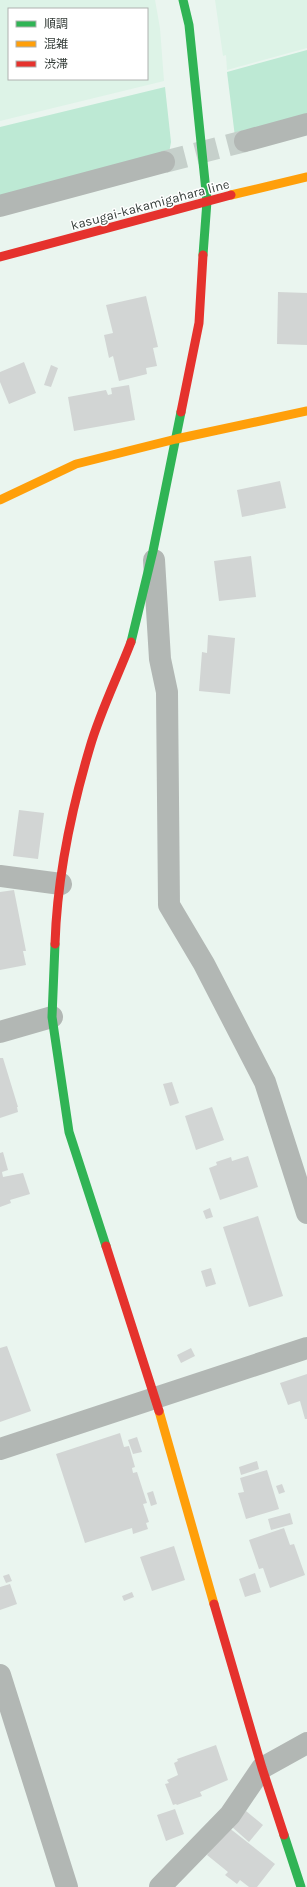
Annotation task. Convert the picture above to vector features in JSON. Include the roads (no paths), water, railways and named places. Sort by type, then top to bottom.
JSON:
[{"type":"street","points":[[183,0],[189,25],[207,201],[199,323],[153,551],[132,640],[90,746],[69,829],[56,912],[52,1018],[69,1132],[155,1399],[262,1768],[301,1887]]},
{"type":"street","points":[[245,140],[307,124]]},
{"type":"street","points":[[0,206],[164,162]]},
{"type":"street","name":"kasugai-kakamigahara line","points":[[0,257],[207,201],[307,177]]},
{"type":"street","points":[[0,500],[76,464],[176,439],[307,411]]},
{"type":"street","points":[[153,551],[160,659],[167,692],[169,905],[204,964],[265,1082],[307,1213]]},
{"type":"street","points":[[0,876],[61,884]]},
{"type":"street","points":[[0,1032],[52,1018]]},
{"type":"street","points":[[0,1449],[307,1348]]},
{"type":"street","points":[[0,1675],[67,1887]]},
{"type":"street","points":[[160,1887],[230,1815],[262,1768],[307,1742]]},
{"type":"tunnel","points":[[164,162],[245,141]]}]
